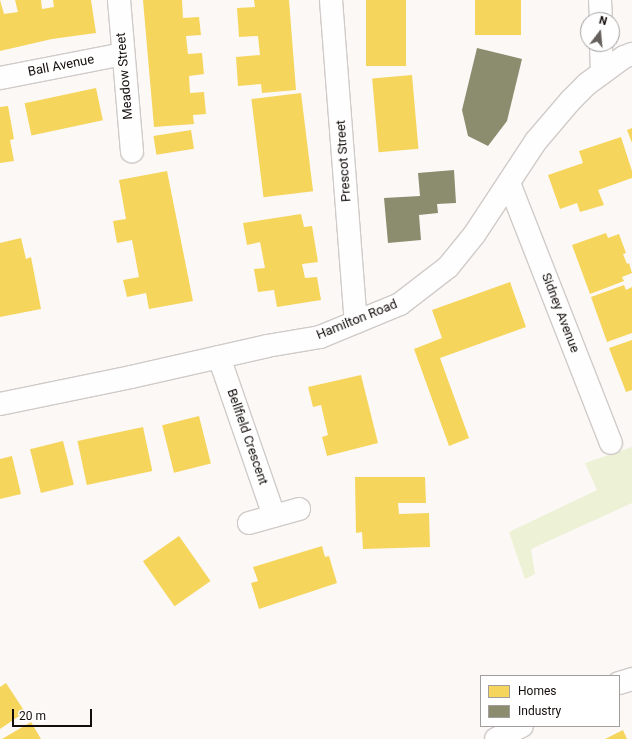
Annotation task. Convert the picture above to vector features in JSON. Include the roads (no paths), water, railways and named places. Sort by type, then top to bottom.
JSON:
[{"type":"street","name":"Meadow Street","points":[[119,0],[132,151]]},
{"type":"street","name":"Prescot Street","points":[[331,0],[356,322]]},
{"type":"street","points":[[600,0],[601,12]]},
{"type":"street","points":[[601,52],[602,73]]},
{"type":"street","name":"Ball Avenue","points":[[0,78],[123,54]]},
{"type":"street","name":"Hamilton Road","points":[[0,404],[131,377],[267,346],[320,338],[400,304],[448,268],[474,235],[536,141],[577,95],[602,73],[624,57],[632,54]]},
{"type":"street","name":"Sidney Avenue","points":[[509,182],[611,443]]},
{"type":"street","name":"Bellfield Crescent","points":[[219,357],[274,516]]},
{"type":"street","points":[[248,523],[299,509]]},
{"type":"street","points":[[620,683],[632,679]]},
{"type":"street","points":[[496,739],[520,727]]}]
